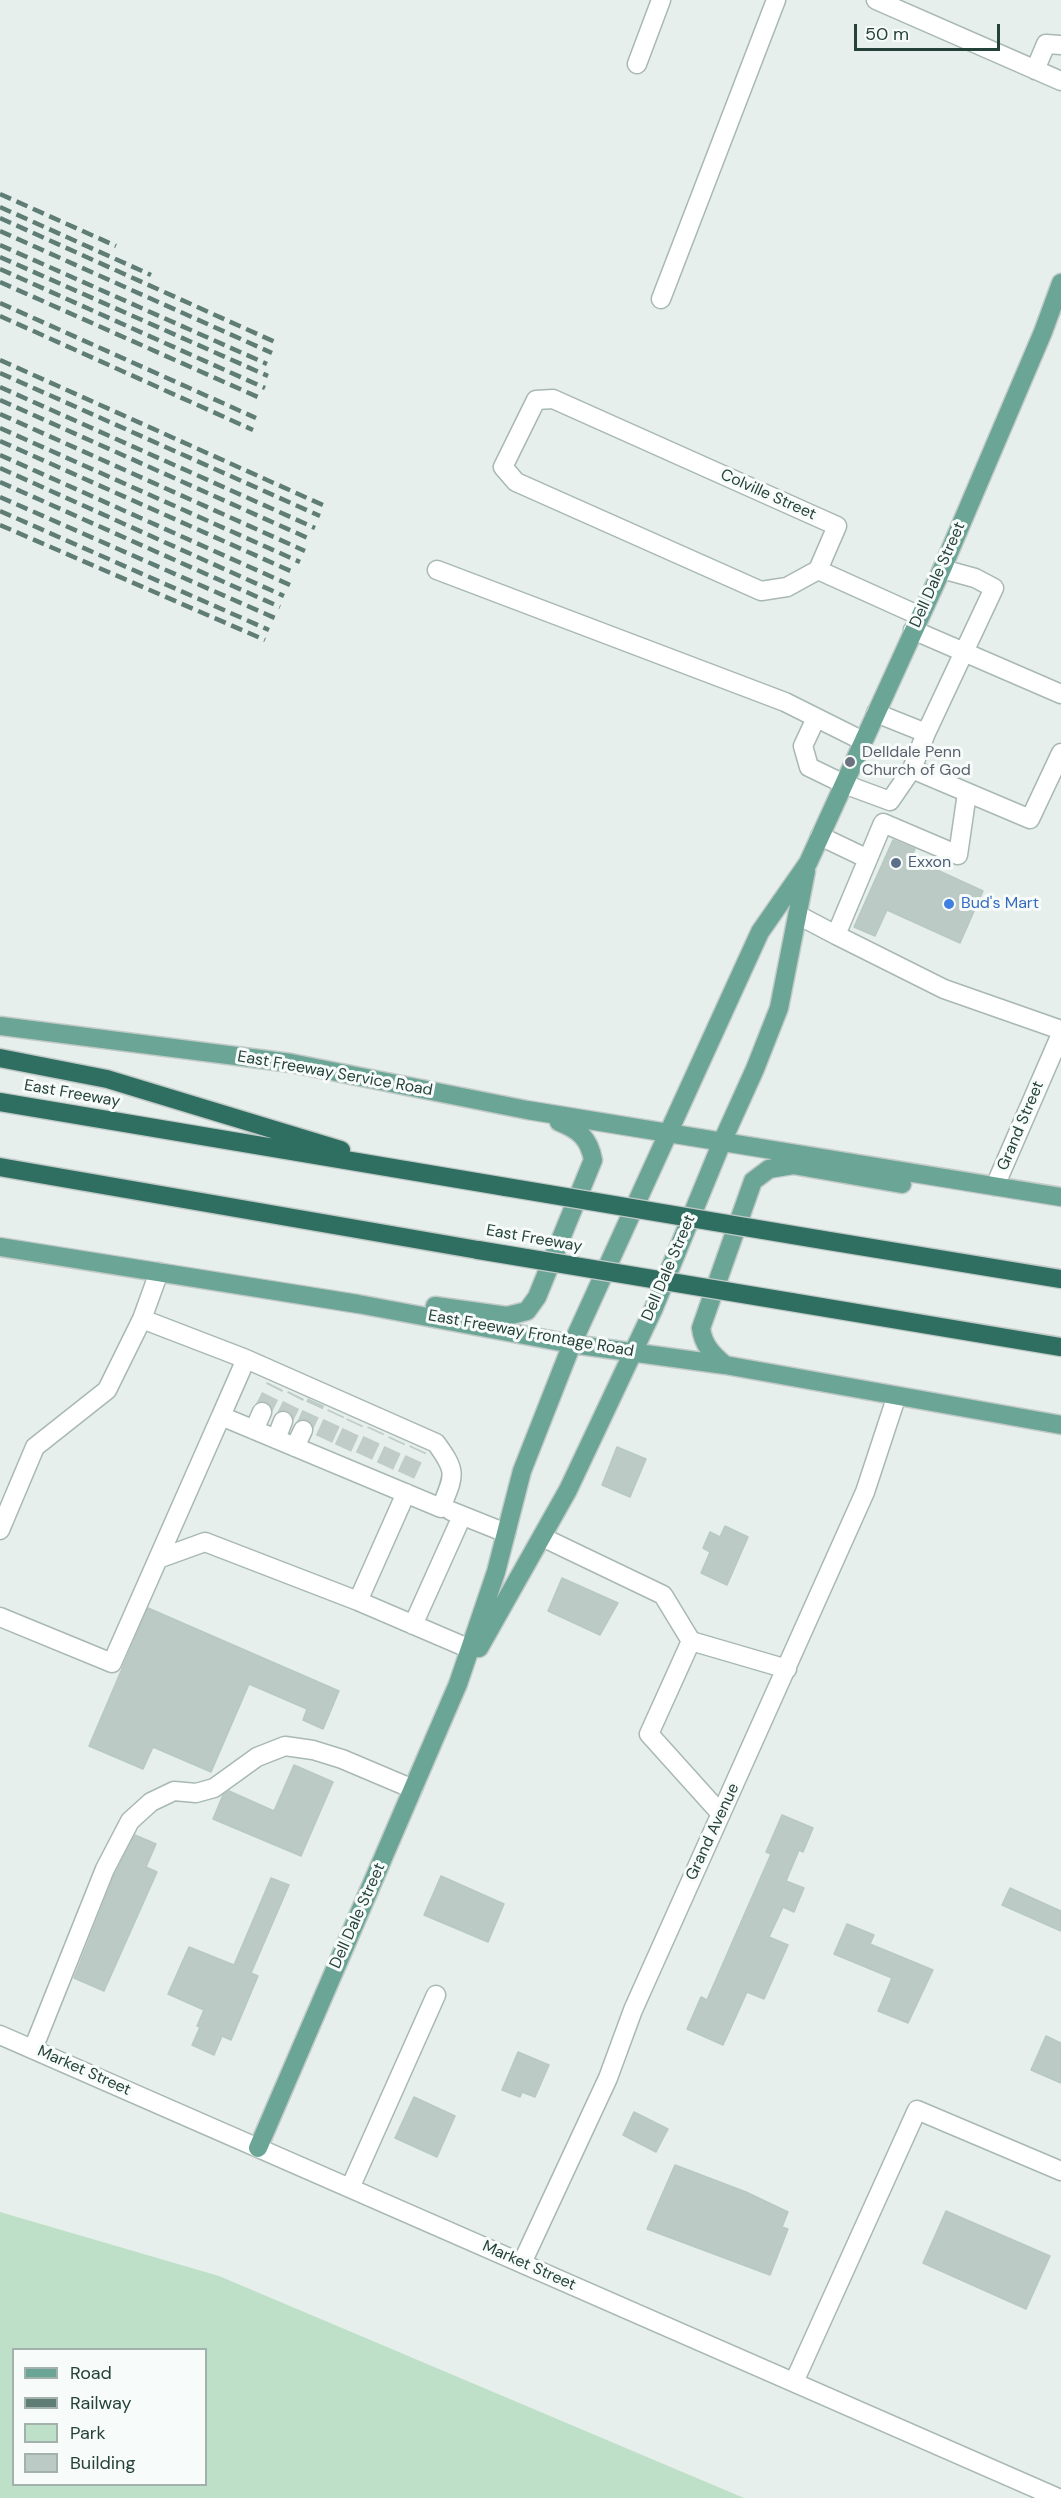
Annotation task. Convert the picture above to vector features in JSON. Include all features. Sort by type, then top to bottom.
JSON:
[{"type":"highway","points":[[0,1058],[107,1079],[414,1172]]},
{"type":"highway","name":"East Freeway","points":[[0,1102],[1061,1279]]},
{"type":"highway","name":"East Freeway","points":[[0,1167],[478,1250],[1061,1347]]},
{"type":"main road","name":"Dell Dale Street","points":[[258,2148],[458,1684],[496,1572],[522,1471],[572,1344],[760,932],[808,863],[942,568],[1043,332],[1061,283]]},
{"type":"main road","name":"Dell Dale Street","points":[[458,1684],[568,1490],[652,1310],[779,1008],[808,863]]},
{"type":"main road","name":"East Freeway Service Road","points":[[0,1026],[291,1063],[527,1110],[668,1133]]},
{"type":"main road","points":[[358,1304],[389,1301],[507,1316],[527,1311],[537,1297],[593,1160],[591,1146],[578,1130],[527,1110]]},
{"type":"main road","points":[[668,1133],[1061,1197]]},
{"type":"main road","points":[[725,1365],[711,1352],[703,1340],[701,1328],[753,1181],[769,1169],[793,1165],[869,1180],[909,1185],[946,1179]]},
{"type":"main road","name":"East Freeway Frontage Road","points":[[0,1247],[358,1304],[572,1344],[725,1365],[896,1398],[1061,1425]]},
{"type":"street","points":[[637,64],[661,0]]},
{"type":"street","points":[[661,299],[776,0]]},
{"type":"street","points":[[876,0],[1061,81]]},
{"type":"street","points":[[1035,70],[1046,45],[1061,45]]},
{"type":"street","name":"Colville Street","points":[[553,399],[837,526],[818,570],[787,587],[762,591],[516,482],[503,467],[536,400],[553,399]]},
{"type":"street","points":[[816,718],[803,746],[809,767],[844,784],[890,801],[912,769],[994,588],[975,578],[942,568]]},
{"type":"street","points":[[437,570],[785,702],[863,741]]},
{"type":"street","points":[[818,570],[917,623],[963,654],[1061,694]]},
{"type":"street","points":[[876,713],[926,734]]},
{"type":"street","points":[[912,769],[1030,819],[1061,753]]},
{"type":"street","points":[[836,935],[884,823],[958,855],[967,793]]},
{"type":"street","points":[[820,836],[868,859]]},
{"type":"street","points":[[798,915],[944,989],[1059,1041]]},
{"type":"street","name":"Grand Street","points":[[995,1186],[1059,1041]]},
{"type":"street","points":[[0,1530],[35,1447],[107,1390],[142,1319],[159,1272]]},
{"type":"street","points":[[142,1319],[246,1359],[277,1380],[421,1443],[436,1443],[452,1464],[451,1483],[441,1508]]},
{"type":"street","points":[[0,1617],[112,1663],[246,1359]]},
{"type":"street","name":"Grand Avenue","points":[[522,2263],[608,2078],[633,2010],[866,1492],[896,1398]]},
{"type":"street","points":[[254,1430],[262,1412]]},
{"type":"street","points":[[220,1416],[295,1447],[320,1447],[381,1474],[441,1508],[506,1533]]},
{"type":"street","points":[[276,1439],[284,1421]]},
{"type":"street","points":[[295,1447],[303,1430]]},
{"type":"street","points":[[358,1601],[404,1486]]},
{"type":"street","points":[[413,1625],[462,1515]]},
{"type":"street","points":[[542,1537],[663,1595],[691,1641],[787,1669]]},
{"type":"street","points":[[158,1559],[205,1542],[358,1601],[470,1649]]},
{"type":"street","points":[[691,1641],[649,1734],[721,1814]]},
{"type":"street","points":[[33,2049],[105,1869],[130,1821],[152,1802],[174,1791],[196,1793],[214,1788],[256,1757],[285,1746],[313,1750],[342,1759],[413,1789]]},
{"type":"street","points":[[350,2188],[436,1995]]},
{"type":"street","name":"Market Street","points":[[0,2035],[1058,2498]]},
{"type":"street","points":[[794,2382],[917,2110],[1061,2171]]},
{"type":"green space","points":[[0,2212],[219,2276],[744,2498],[0,2498]]},
{"type":"building","points":[[893,840],[915,849],[911,858],[983,891],[960,943],[887,910],[875,936],[854,927]]},
{"type":"building","points":[[617,1447],[646,1459],[630,1497],[602,1485]]},
{"type":"building","points":[[725,1526],[748,1537],[727,1585],[701,1573],[710,1552],[703,1548],[710,1532],[720,1537]]},
{"type":"building","points":[[562,1578],[618,1603],[600,1635],[548,1611]]},
{"type":"building","points":[[148,1608],[339,1691],[323,1729],[303,1720],[307,1709],[249,1684],[211,1772],[153,1747],[143,1769],[89,1746]]},
{"type":"building","points":[[294,1765],[333,1782],[301,1856],[213,1819],[223,1795],[229,1791],[274,1811]]},
{"type":"building","points":[[782,1815],[813,1828],[803,1852],[799,1850],[786,1881],[804,1888],[794,1912],[783,1907],[769,1937],[788,1945],[764,1999],[747,1992],[723,2045],[687,2029],[701,1997],[707,2000],[771,1854],[766,1852]]},
{"type":"building","points":[[135,1835],[156,1844],[146,1867],[157,1872],[104,1991],[74,1978],[115,1874]]},
{"type":"building","points":[[441,1876],[504,1904],[488,1942],[424,1915]]},
{"type":"building","points":[[271,1878],[289,1885],[251,1973],[258,1976],[231,2040],[222,2036],[214,2055],[192,2045],[204,2010],[168,1994],[189,1947],[234,1965]]},
{"type":"building","points":[[1010,1888],[1061,1911],[1061,1931],[1002,1905]]},
{"type":"building","points":[[847,1924],[874,1935],[870,1944],[933,1970],[908,2023],[878,2011],[892,1978],[834,1954]]},
{"type":"building","points":[[1046,2036],[1061,2043],[1061,2083],[1031,2070]]},
{"type":"building","points":[[518,2052],[549,2065],[535,2097],[522,2092],[520,2097],[502,2090]]},
{"type":"building","points":[[414,2097],[455,2116],[437,2157],[395,2138]]},
{"type":"building","points":[[634,2112],[668,2129],[656,2152],[623,2135]]},
{"type":"building","points":[[675,2165],[746,2192],[788,2212],[782,2227],[788,2229],[770,2275],[647,2229]]},
{"type":"building","points":[[946,2211],[1050,2256],[1026,2309],[923,2263]]},
{"type":"tunnel","points":[[262,1412],[275,1386]]},
{"type":"tunnel","points":[[283,1421],[296,1395]]},
{"type":"tunnel","points":[[303,1430],[316,1402]]},
{"type":"tunnel","points":[[324,1439],[336,1413]]},
{"type":"tunnel","points":[[343,1448],[355,1422]]},
{"type":"tunnel","points":[[364,1456],[376,1430]]},
{"type":"tunnel","points":[[385,1466],[397,1440]]},
{"type":"tunnel","points":[[406,1475],[418,1449]]},
{"type":"railway","points":[[0,194],[116,246]]},
{"type":"railway","points":[[0,207],[151,275]]},
{"type":"railway","points":[[0,218],[275,342]]},
{"type":"railway","points":[[0,231],[272,353]]},
{"type":"railway","points":[[0,245],[267,364]]},
{"type":"railway","points":[[0,257],[268,376]]},
{"type":"railway","points":[[0,269],[265,388]]},
{"type":"railway","points":[[0,282],[260,398]]},
{"type":"railway","points":[[0,303],[256,418]]},
{"type":"railway","points":[[0,316],[253,430]]},
{"type":"railway","points":[[0,360],[325,506]]},
{"type":"railway","points":[[0,373],[320,516]]},
{"type":"railway","points":[[0,387],[315,528]]},
{"type":"railway","points":[[0,400],[310,539]]},
{"type":"railway","points":[[0,414],[305,551]]},
{"type":"railway","points":[[0,428],[300,562]]},
{"type":"railway","points":[[0,441],[295,573]]},
{"type":"railway","points":[[0,455],[290,585]]},
{"type":"railway","points":[[0,468],[284,596]]},
{"type":"railway","points":[[0,482],[280,607]]},
{"type":"railway","points":[[0,497],[275,618]]},
{"type":"railway","points":[[0,511],[269,630]]},
{"type":"railway","points":[[0,525],[265,640]]},
{"type":"place","name":"Delldale Penn Church of God","points":[[850,762]]},
{"type":"place","name":"Exxon","points":[[896,863]]},
{"type":"place","name":"Bud's Mart","points":[[949,904]]}]
